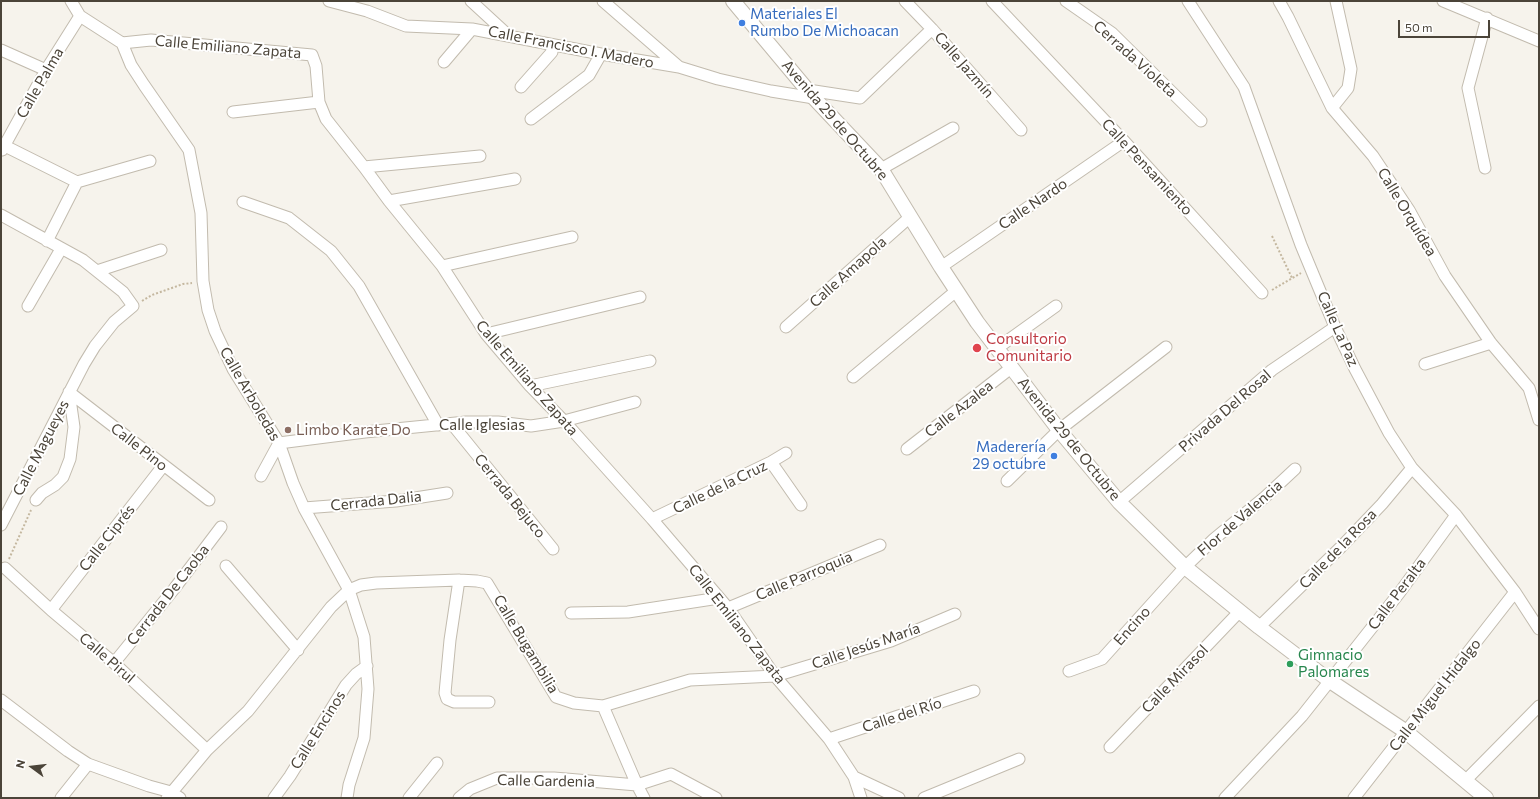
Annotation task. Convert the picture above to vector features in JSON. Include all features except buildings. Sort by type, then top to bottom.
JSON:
[{"type":"street","points":[[71,1],[80,16],[122,43]]},
{"type":"street","name":"Calle Francisco I. Madero","points":[[329,1],[367,11],[406,26],[472,29],[601,54],[679,67],[718,79],[771,91],[860,98],[932,29]]},
{"type":"street","points":[[471,1],[508,36]]},
{"type":"street","points":[[603,1],[679,67]]},
{"type":"street","name":"Avenida 29 de Octubre","points":[[733,1],[811,94],[881,169],[956,291],[996,349],[1059,430],[1119,502],[1185,567],[1259,627],[1330,681],[1406,732],[1466,780],[1482,796]]},
{"type":"street","name":"Calle Jazmín","points":[[905,1],[932,29],[1021,130]]},
{"type":"street","name":"Calle Pensamiento","points":[[992,1],[1124,141],[1262,293]]},
{"type":"street","name":"Cerrada Violeta","points":[[1066,1],[1112,33],[1201,121]]},
{"type":"street","name":"Calle La Paz","points":[[1188,1],[1244,87],[1301,245],[1335,327],[1355,369],[1389,433],[1412,468],[1456,515],[1515,592],[1539,629]]},
{"type":"street","name":"Calle Orquídea","points":[[1279,1],[1332,108],[1373,156],[1409,210],[1445,276],[1491,343],[1529,388],[1539,420]]},
{"type":"street","points":[[1332,108],[1348,88],[1351,69],[1336,1]]},
{"type":"street","points":[[1443,1],[1470,6],[1487,18],[1539,41]]},
{"type":"street","name":"Calle Palma","points":[[2,146],[46,70],[80,16]]},
{"type":"street","points":[[1486,168],[1468,88],[1487,18]]},
{"type":"street","points":[[444,62],[472,29]]},
{"type":"street","name":"Calle Emiliano Zapata","points":[[122,43],[151,40],[312,55],[316,66],[319,102],[326,119],[389,201],[442,266],[486,334],[530,386],[564,421],[652,519],[728,608],[776,676],[829,739],[854,777],[861,798]]},
{"type":"street","name":"Calle Arboledas","points":[[122,43],[132,65],[144,85],[189,150],[201,212],[203,281],[208,310],[215,331],[233,369],[279,443],[293,483],[304,508],[349,590],[364,636],[368,690],[364,738],[349,785],[347,798]]},
{"type":"street","points":[[521,87],[552,52],[552,45]]},
{"type":"street","points":[[1,50],[46,70]]},
{"type":"street","points":[[531,119],[589,75],[601,54]]},
{"type":"street","points":[[233,112],[319,102]]},
{"type":"street","points":[[881,169],[953,128]]},
{"type":"street","name":"Calle Nardo","points":[[941,267],[1124,141]]},
{"type":"street","points":[[2,146],[77,182],[150,162]]},
{"type":"street","points":[[364,167],[480,156]]},
{"type":"street","points":[[389,201],[515,179]]},
{"type":"street","points":[[47,241],[77,182]]},
{"type":"street","points":[[243,202],[289,218],[331,251],[359,286],[438,425]]},
{"type":"street","points":[[1,215],[83,260],[123,292],[133,306]]},
{"type":"street","name":"Calle Amapola","points":[[786,327],[910,216]]},
{"type":"street","points":[[442,266],[572,237]]},
{"type":"street","points":[[28,306],[61,249]]},
{"type":"street","points":[[96,270],[161,250]]},
{"type":"street","points":[[853,377],[956,291]]},
{"type":"street","points":[[486,334],[640,297]]},
{"type":"street","name":"Calle Magueyes","points":[[1,525],[69,392],[95,346],[114,322],[133,306]]},
{"type":"street","points":[[996,349],[1056,306]]},
{"type":"street","name":"Privada Del Rosal","points":[[1119,502],[1272,370],[1335,327]]},
{"type":"street","points":[[1425,364],[1491,343]]},
{"type":"street","points":[[1007,481],[1059,430],[1166,347]]},
{"type":"street","points":[[530,386],[650,361]]},
{"type":"street","name":"Calle Azalea","points":[[907,449],[1011,368]]},
{"type":"street","name":"Calle Magueyes","points":[[36,500],[42,493],[55,485],[63,477],[70,459],[74,427],[69,392]]},
{"type":"street","name":"Calle Pino","points":[[69,392],[209,500]]},
{"type":"street","name":"Calle Iglesias","points":[[279,443],[365,432],[466,422],[498,422],[531,426],[564,421],[635,402]]},
{"type":"street","name":"Cerrada Bejuco","points":[[452,424],[553,549]]},
{"type":"street","points":[[261,476],[279,443]]},
{"type":"street","name":"Calle de la Cruz","points":[[652,519],[771,462],[786,453]]},
{"type":"street","points":[[771,462],[801,505]]},
{"type":"street","name":"Calle Ciprés","points":[[51,610],[163,466]]},
{"type":"street","name":"Calle de la Rosa","points":[[1259,627],[1341,547],[1382,504],[1412,468]]},
{"type":"street","name":"Flor de Valencia","points":[[1185,567],[1214,539],[1296,469]]},
{"type":"street","name":"Cerrada Dalia","points":[[304,508],[396,501],[447,493]]},
{"type":"street","name":"Calle Peralta","points":[[1225,798],[1302,716],[1400,592],[1456,515]]},
{"type":"street","name":"Cerrada De Caoba","points":[[114,663],[174,589],[221,527]]},
{"type":"street","name":"Calle Parroquia","points":[[728,608],[880,545]]},
{"type":"street","points":[[226,566],[298,650]]},
{"type":"street","name":"Encino","points":[[1069,671],[1102,658],[1185,567]]},
{"type":"street","name":"Calle Pirul","points":[[6,568],[51,610],[114,663],[207,750]]},
{"type":"street","points":[[459,580],[450,640],[445,693],[450,701],[489,702]]},
{"type":"street","name":"Calle Bugambilia","points":[[349,590],[361,585],[376,583],[459,580],[487,583],[556,697],[574,703],[603,706],[690,680],[776,676]]},
{"type":"street","points":[[1,700],[68,751],[88,764],[173,796],[207,750],[248,711],[331,608],[349,590]]},
{"type":"street","name":"Calle Miguel Hidalgo","points":[[1354,798],[1515,592]]},
{"type":"street","points":[[571,613],[628,612],[720,598]]},
{"type":"street","name":"Calle Mirasol","points":[[1110,747],[1240,611]]},
{"type":"street","name":"Calle Jesús María","points":[[776,676],[891,641],[955,614]]},
{"type":"street","name":"Calle Encinos","points":[[274,798],[290,776],[346,685],[356,674],[367,666]]},
{"type":"street","name":"Calle del Río","points":[[829,739],[974,691]]},
{"type":"street","points":[[603,706],[644,798]]},
{"type":"street","points":[[1466,780],[1539,706]]},
{"type":"street","points":[[924,798],[1019,759]]},
{"type":"street","points":[[409,798],[437,763]]},
{"type":"street","points":[[61,798],[88,764]]},
{"type":"street","points":[[637,785],[671,774],[716,798]]},
{"type":"street","points":[[854,777],[898,798]]},
{"type":"street","name":"Calle Gardenia","points":[[459,798],[471,793],[482,783],[496,778],[554,778],[637,785]]},
{"type":"path","points":[[1272,236],[1292,278]]},
{"type":"path","points":[[1262,293],[1267,293],[1311,267]]},
{"type":"path","points":[[133,306],[152,295],[183,284],[203,281]]},
{"type":"path","name":"Calle Magueyes","points":[[6,568],[36,500]]},
{"type":"place","name":"Materiales El Rumbo De Michoacan","points":[[742,23]]},
{"type":"place","name":"Consultorio Comunitario","points":[[977,348]]},
{"type":"place","name":"Limbo Karate Do","points":[[288,430]]},
{"type":"place","name":"Maderería 29 octubre","points":[[1054,456]]},
{"type":"place","name":"Gimnacio Palomares","points":[[1290,664]]}]
